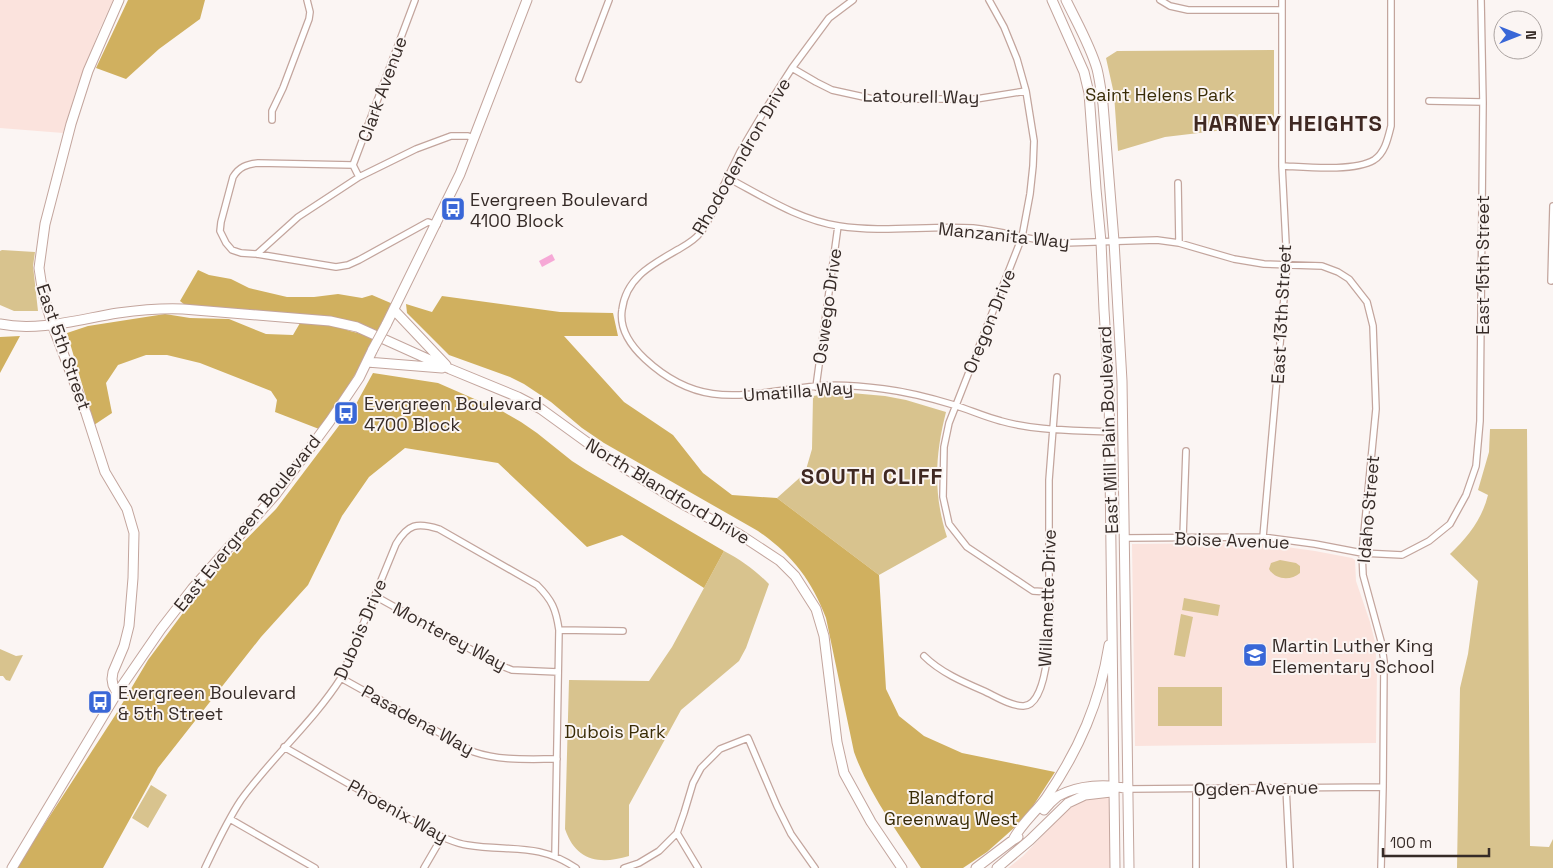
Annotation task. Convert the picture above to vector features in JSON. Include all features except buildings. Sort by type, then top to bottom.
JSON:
[{"type":"street","name":"East 5th Street","points":[[117,693],[112,679],[129,626],[134,578],[134,533],[127,509],[105,472],[86,413],[52,324],[40,280],[41,250],[45,224],[71,124],[82,88],[119,0]]},
{"type":"street","points":[[272,120],[272,111],[284,88],[309,19],[310,12],[307,0]]},
{"type":"street","name":"Clark Avenue","points":[[359,177],[353,165],[415,0]]},
{"type":"street","name":"East Evergreen Boulevard","points":[[12,868],[117,693],[161,629],[192,589],[276,494],[359,378],[460,174],[527,0]]},
{"type":"street","points":[[579,79],[609,0]]},
{"type":"street","name":"Rhododendron Drive","points":[[624,332],[622,311],[627,291],[637,276],[700,234],[719,200],[720,193],[740,152],[792,68],[829,18],[853,0]]},
{"type":"street","name":"Oregon Drive","points":[[989,0],[1004,27],[1017,59],[1026,91],[1034,141],[1030,194],[1022,237],[949,423],[944,447],[943,497],[949,524],[967,547],[1033,591],[1049,592]]},
{"type":"street","name":"East Mill Plain Boulevard","points":[[1052,0],[1084,72],[1089,93],[1101,242],[1110,432],[1115,868]]},
{"type":"street","name":"East Mill Plain Boulevard","points":[[1066,0],[1087,42],[1100,85],[1104,111],[1114,241],[1122,381],[1129,868]]},
{"type":"street","points":[[1160,0],[1170,6],[1188,10],[1282,10]]},
{"type":"street","name":"East 13th Street","points":[[1263,537],[1287,264],[1282,166],[1282,0]]},
{"type":"street","points":[[1282,166],[1343,168],[1361,165],[1374,160],[1381,153],[1391,126],[1391,0]]},
{"type":"street","name":"East 15th Street","points":[[1450,524],[1466,495],[1476,466],[1480,421],[1483,102],[1481,0]]},
{"type":"street","name":"Latourell Way","points":[[792,68],[832,90],[873,98],[976,99],[1026,91]]},
{"type":"street","points":[[1429,101],[1483,102]]},
{"type":"street","points":[[257,254],[298,217],[359,177],[451,136],[461,135],[474,138]]},
{"type":"street","points":[[353,165],[258,163],[243,166],[236,171],[233,177],[220,232],[226,243],[232,250],[241,253],[336,267],[348,265],[359,260],[428,222],[436,225]]},
{"type":"street","name":"Manzanita Way","points":[[728,178],[798,215],[838,226],[859,228],[972,228],[1063,243],[1157,240],[1179,243],[1234,259],[1264,264],[1287,264]]},
{"type":"street","points":[[1178,182],[1179,243]]},
{"type":"street","points":[[1551,281],[1553,206]]},
{"type":"street","name":"Oswego Drive","points":[[816,386],[838,226]]},
{"type":"street","name":"Idaho Street","points":[[1287,264],[1322,266],[1349,278],[1366,302],[1373,326],[1376,409],[1362,553],[1362,575],[1379,633],[1384,661],[1381,868]]},
{"type":"street","name":"North Blandford Drive","points":[[0,324],[22,326],[52,324],[163,308],[330,320],[357,327],[518,397],[541,409],[610,459],[686,506],[739,534],[780,561],[795,576],[816,609],[824,636],[836,742],[844,773],[870,822],[902,868]]},
{"type":"street","points":[[394,310],[450,369]]},
{"type":"street","name":"Umatilla Way","points":[[624,332],[636,351],[653,367],[675,381],[701,392],[728,396],[746,396],[816,386],[856,386],[910,393],[955,405],[1000,421],[1027,426],[1110,432]]},
{"type":"street","points":[[367,362],[450,369]]},
{"type":"street","name":"Willamette Drive","points":[[924,656],[934,666],[1009,703],[1024,706],[1033,703],[1039,692],[1046,669],[1050,624],[1049,480],[1057,377]]},
{"type":"street","points":[[1183,537],[1186,451]]},
{"type":"street","name":"Boise Avenue","points":[[1124,538],[1263,537],[1362,553],[1402,554],[1429,541],[1450,524]]},
{"type":"street","name":"Dubois Drive","points":[[205,868],[219,838],[242,800],[284,747],[320,707],[341,678],[396,544],[403,532],[416,525],[427,525],[439,529],[537,585],[554,606],[559,630]]},
{"type":"street","name":"Monterey Way","points":[[375,596],[497,664],[512,670],[558,672]]},
{"type":"street","points":[[1012,840],[1048,795],[1086,728],[1105,671],[1113,620]]},
{"type":"street","points":[[555,856],[559,630],[623,631]]},
{"type":"street","name":"Pasadena Way","points":[[341,678],[474,752],[503,758],[557,759]]},
{"type":"street","points":[[624,868],[639,863],[659,851],[677,832],[693,783],[700,768],[720,749],[748,738],[776,806],[815,868]]},
{"type":"street","name":"Phoenix Way","points":[[284,747],[442,837],[456,843],[467,846],[523,848],[543,852],[555,856],[576,868]]},
{"type":"street","points":[[1286,787],[1290,868]]},
{"type":"street","name":"Ogden Avenue","points":[[1128,789],[1383,787]]},
{"type":"street","points":[[997,868],[1030,840],[1068,803],[1091,793],[1115,788]]},
{"type":"street","points":[[976,868],[1020,836],[1048,805],[1058,797],[1077,789],[1128,789]]},
{"type":"street","points":[[1196,789],[1196,868]]},
{"type":"street","points":[[230,819],[311,867]]},
{"type":"street","points":[[677,832],[698,868]]},
{"type":"street","points":[[424,868],[442,837]]},
{"type":"shaded area","points":[[0,0],[113,0],[76,90],[63,133],[0,128]]},
{"type":"shaded area","points":[[552,254],[555,260],[542,267],[539,261]]},
{"type":"shaded area","name":"Martin Luther King Elementary School","points":[[1132,544],[1264,544],[1315,551],[1355,560],[1356,581],[1375,642],[1377,668],[1376,743],[1135,746]]},
{"type":"shaded area","points":[[1107,797],[1111,801],[1112,868],[1008,868],[1023,856],[1069,808],[1092,798]]},
{"type":"green space","points":[[128,0],[205,0],[200,19],[159,49],[126,79],[96,68]]},
{"type":"green space","name":"Saint Helens Park","points":[[1274,50],[1274,124],[1165,137],[1118,151],[1114,94],[1106,58],[1117,51]]},
{"type":"green space","points":[[0,251],[35,252],[33,266],[38,311],[14,311],[0,305]]},
{"type":"green space","points":[[198,270],[209,275],[231,279],[249,288],[287,297],[314,297],[338,294],[362,298],[372,295],[393,304],[379,331],[343,320],[310,315],[185,305],[180,301]]},
{"type":"green space","name":"Blandford Greenway West","points":[[442,296],[560,312],[613,313],[618,336],[564,336],[624,402],[673,435],[703,473],[732,495],[777,498],[879,575],[886,689],[899,716],[924,736],[962,753],[1055,772],[1033,806],[1014,828],[987,852],[963,868],[921,868],[884,812],[860,768],[854,752],[826,618],[814,591],[791,559],[758,531],[604,443],[582,428],[551,402],[524,384],[449,355],[407,313],[406,304],[432,312]]},
{"type":"green space","points":[[165,314],[190,318],[229,319],[266,334],[293,335],[300,323],[335,326],[377,338],[319,429],[275,412],[277,400],[271,391],[200,363],[167,355],[146,355],[118,365],[106,383],[112,413],[94,425],[67,333],[88,326]]},
{"type":"green space","points":[[20,336],[0,373],[0,337]]},
{"type":"green space","points":[[373,373],[438,383],[502,411],[537,433],[586,470],[724,551],[704,588],[622,535],[587,547],[498,463],[405,448],[369,477],[342,516],[308,585],[261,637],[158,768],[103,868],[16,868],[116,714],[148,660],[212,574],[276,509],[344,419],[350,415]]},
{"type":"green space","points":[[840,392],[885,396],[946,412],[942,428],[937,474],[939,505],[947,537],[879,575],[777,498],[805,473],[812,449],[813,396]]},
{"type":"green space","points":[[1490,429],[1527,429],[1530,846],[1549,847],[1553,839],[1553,868],[1457,868],[1460,688],[1468,654],[1478,581],[1450,554],[1474,527],[1488,495],[1478,490],[1489,452]]},
{"type":"green space","name":"Dubois Park","points":[[724,551],[748,566],[769,584],[746,648],[739,661],[681,710],[629,805],[629,856],[608,860],[590,858],[575,848],[565,829],[569,680],[649,681],[672,647]]},
{"type":"green space","points":[[1280,560],[1296,563],[1300,566],[1300,573],[1288,578],[1275,575],[1269,569],[1271,563]]},
{"type":"green space","points":[[1184,598],[1220,605],[1218,616],[1182,610]]},
{"type":"green space","points":[[1181,614],[1193,617],[1185,657],[1174,655]]},
{"type":"green space","points":[[0,649],[16,656],[23,655],[10,681],[0,676]]},
{"type":"green space","points":[[1158,687],[1222,687],[1222,726],[1158,726]]},
{"type":"green space","points":[[151,785],[167,795],[148,828],[132,818]]},
{"type":"place","name":"Evergreen Boulevard 4100 Block","points":[[453,209]]},
{"type":"place","name":"Evergreen Boulevard 4700 Block","points":[[346,413]]},
{"type":"place","name":"Martin Luther King Elementary School","points":[[1255,655]]},
{"type":"place","name":"Evergreen Boulevard & 5th Street","points":[[100,702]]},
{"type":"district","name":"HARNEY HEIGHTS","points":[[1288,123]]},
{"type":"district","name":"SOUTH CLIFF","points":[[872,476]]}]
